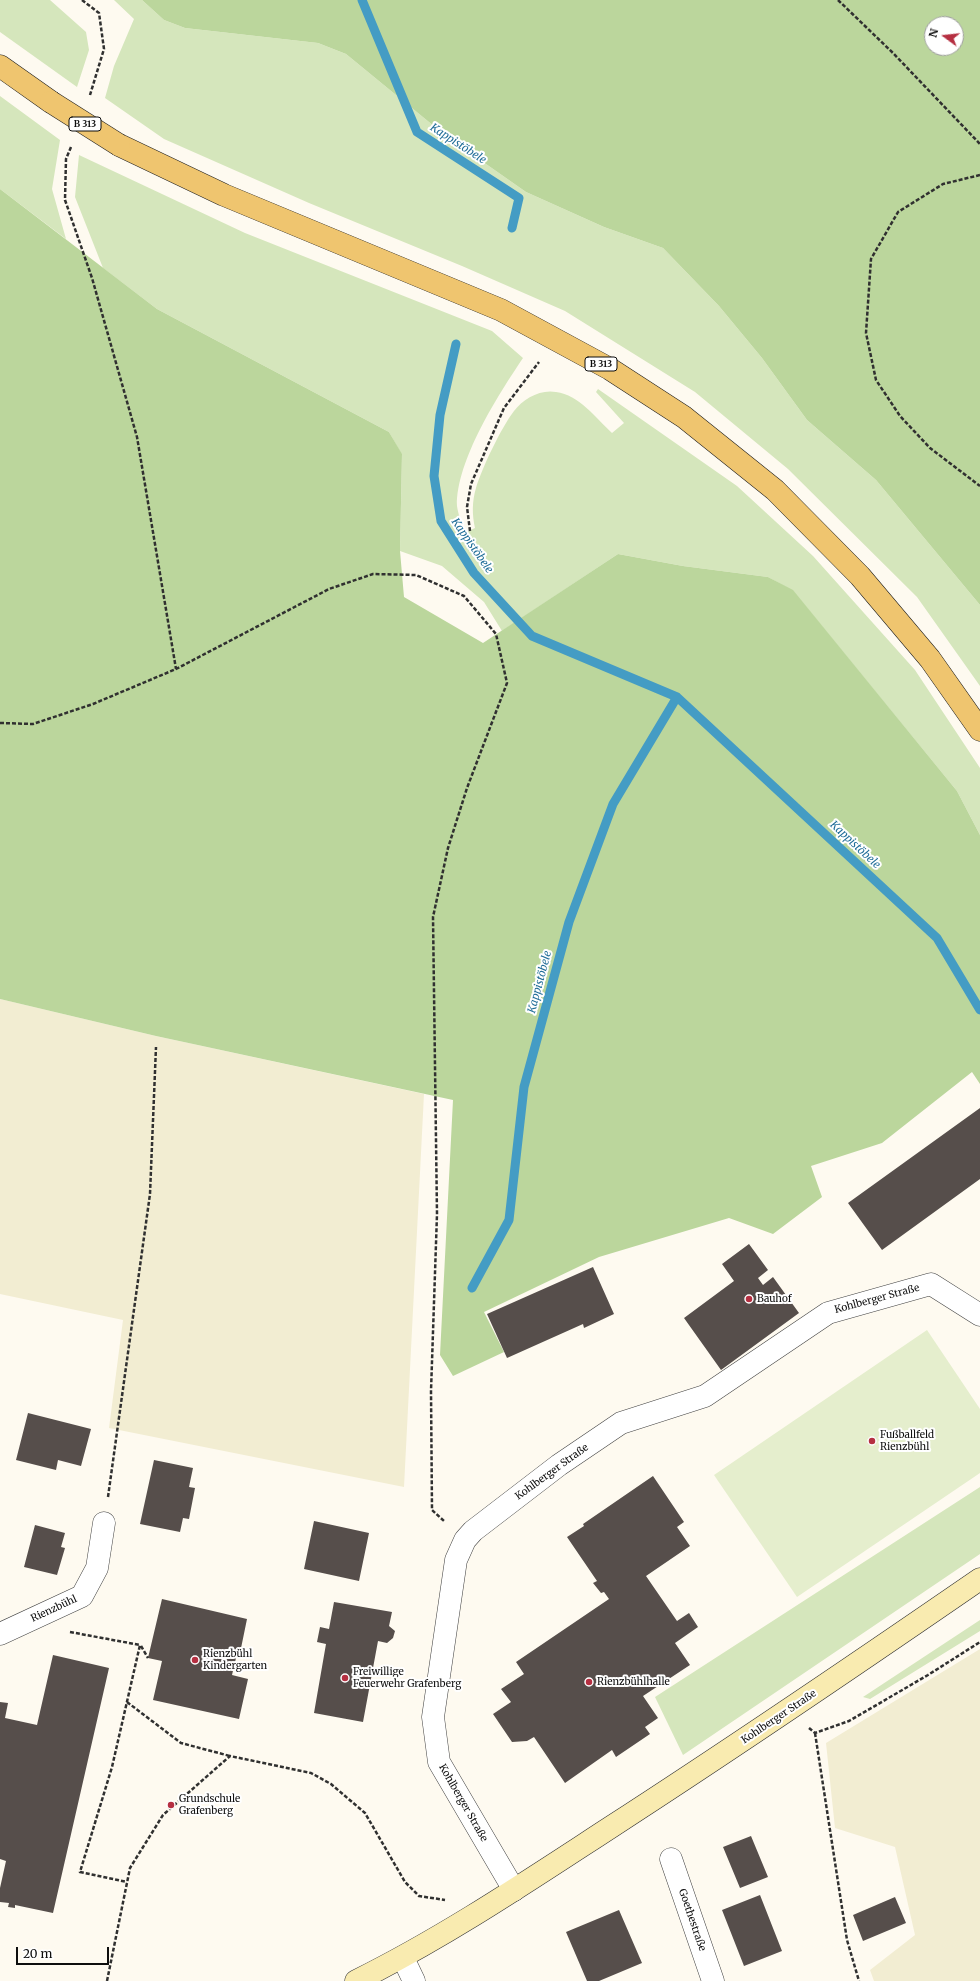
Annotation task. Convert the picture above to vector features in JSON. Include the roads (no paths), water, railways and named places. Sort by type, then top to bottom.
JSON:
[{"type":"main road","name":"B 313","points":[[0,66],[51,102],[119,145],[224,195],[501,310],[610,369],[684,417],[775,490],[860,576],[920,647],[980,730]]},
{"type":"street","name":"Kohlberger Straße","points":[[514,1890],[438,1762],[433,1717],[456,1560],[465,1540],[473,1531],[559,1464],[621,1423],[704,1396],[828,1313],[931,1284],[980,1316]]},
{"type":"street","name":"Rienzbühl","points":[[0,1634],[82,1596],[97,1568],[104,1523]]},
{"type":"street","name":"Kohlberger Straße","points":[[356,1981],[403,1958],[514,1890],[788,1711],[980,1580]]},
{"type":"street","name":"Goethestraße","points":[[671,1859],[713,1981]]},
{"type":"street","points":[[403,1958],[414,1981]]},
{"type":"waterway","name":"Kappistöbele","points":[[362,0],[417,132],[519,198],[512,228]]},
{"type":"waterway","name":"Kappistöbele","points":[[456,344],[440,415],[434,476],[441,521],[474,573],[532,636],[677,697],[937,938],[980,1010]]},
{"type":"waterway","name":"Kappistöbele","points":[[472,1288],[509,1220],[524,1087],[569,922],[613,804],[677,697]]},
{"type":"place","name":"Bauhof","points":[[749,1299]]},
{"type":"place","name":"Fußballfeld Rienzbühl","points":[[872,1441]]},
{"type":"place","name":"Rienzbühl Kindergarten","points":[[195,1660]]},
{"type":"place","name":"Freiwillige Feuerwehr Grafenberg","points":[[345,1678]]},
{"type":"place","name":"Rienzbühlhalle","points":[[589,1682]]},
{"type":"place","name":"Grundschule Grafenberg","points":[[171,1805]]}]
